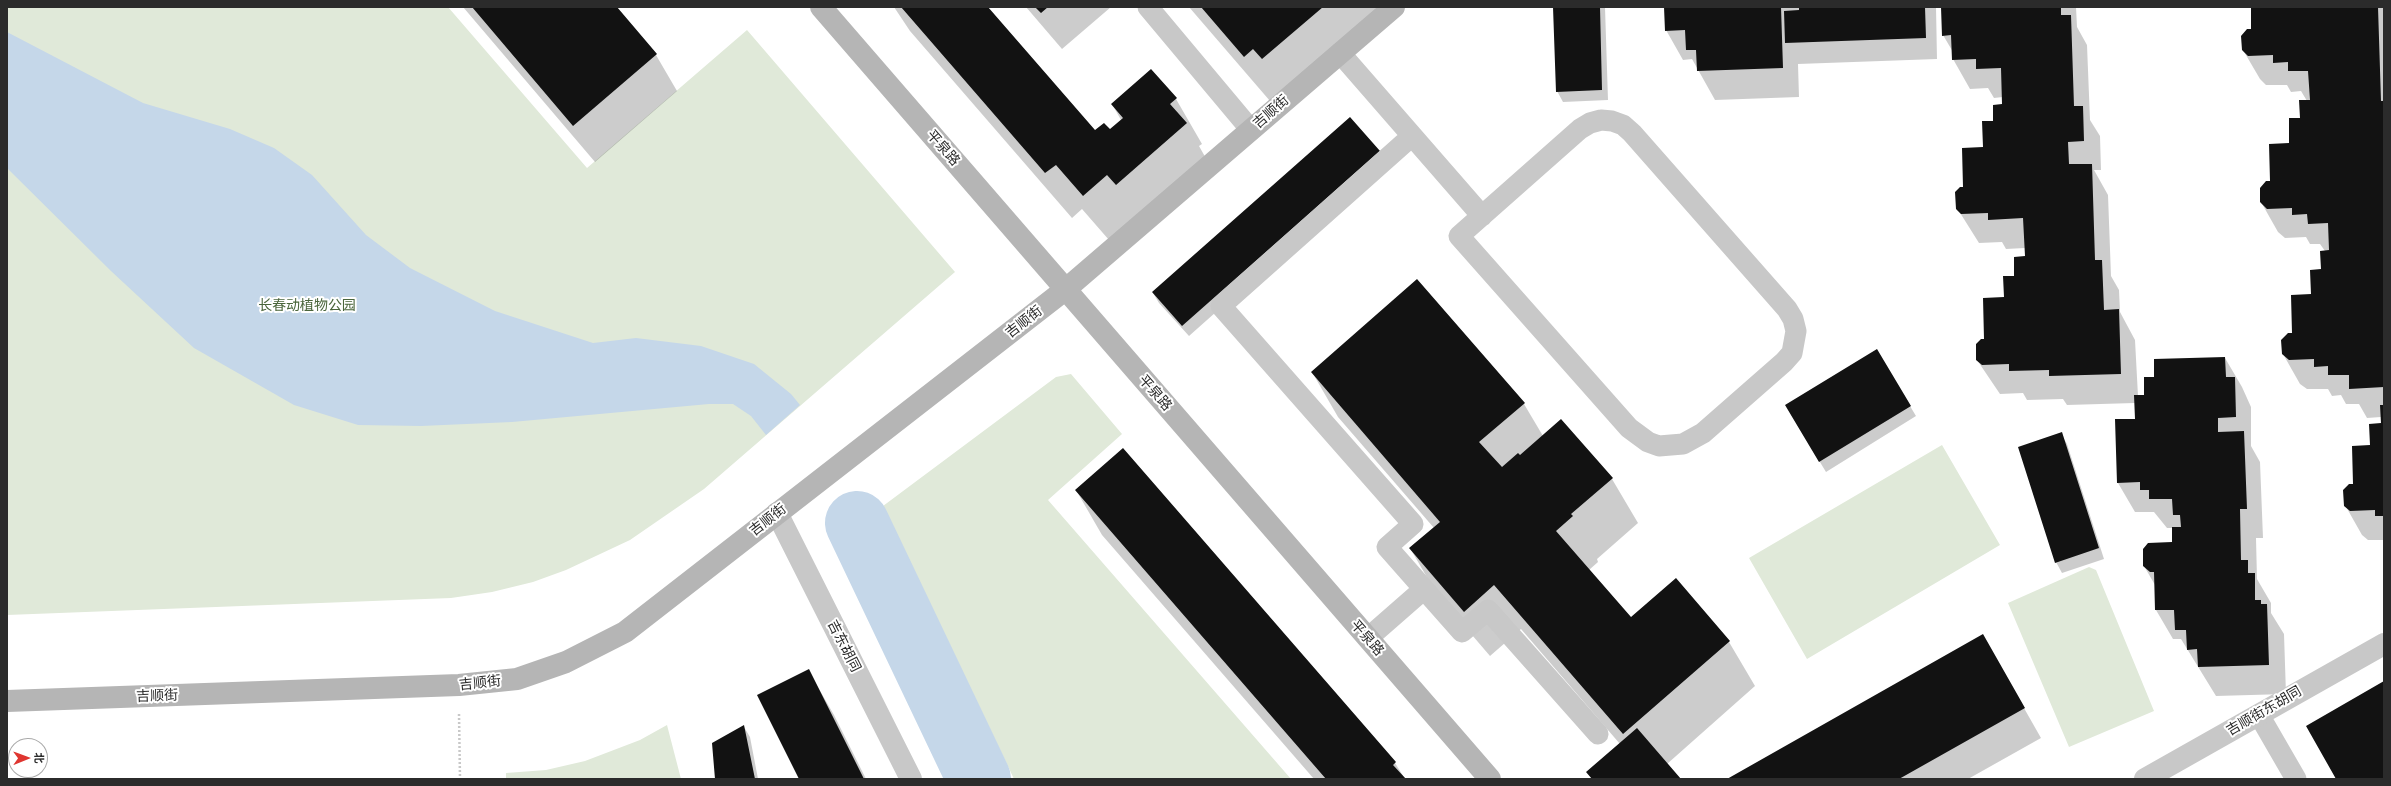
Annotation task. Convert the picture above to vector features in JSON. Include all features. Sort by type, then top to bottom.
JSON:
[{"type":"main road","name":"平泉路","points":[[821,7],[1490,779]]},
{"type":"main road","name":"吉顺街","points":[[7,700],[459,686],[517,678],[566,662],[625,632],[1066,289],[1394,7]]},
{"type":"street","name":"吉东胡同","points":[[777,513],[911,779]]},
{"type":"street","name":"吉顺街东胡同","points":[[2145,779],[2384,644]]},
{"type":"lane","points":[[1148,7],[1251,130]]},
{"type":"lane","points":[[1340,53],[1482,216]]},
{"type":"lane","points":[[1601,120],[1612,121],[1623,126],[1787,309],[1793,319],[1796,331],[1792,353],[1784,362],[1694,440],[1671,446],[1648,442],[1629,428],[1459,236],[1482,216],[1580,129],[1590,123],[1601,120]]},
{"type":"lane","points":[[1412,136],[1221,306],[1413,524],[1387,547],[1462,632],[1488,610],[1598,734]]},
{"type":"lane","points":[[1368,638],[1424,589]]},
{"type":"lane","points":[[2258,714],[2296,779]]},
{"type":"path","points":[[459,686],[460,779]]},
{"type":"green space","name":"长春动植物公园","points":[[7,7],[448,7],[587,168],[747,30],[955,272],[704,489],[630,540],[566,570],[533,582],[492,592],[451,598],[7,615]]},
{"type":"green space","points":[[1071,374],[1122,434],[1048,500],[1291,779],[1014,779],[883,506],[1056,377]]},
{"type":"green space","points":[[1942,445],[2000,545],[1807,659],[1749,558]]},
{"type":"green space","points":[[2089,567],[2096,570],[2154,711],[2069,747],[2008,603]]},
{"type":"green space","points":[[667,725],[681,779],[506,779],[506,773],[546,770],[585,761],[640,740]]},
{"type":"water","points":[[7,32],[143,103],[230,129],[274,148],[312,175],[366,235],[410,268],[495,311],[593,343],[636,338],[701,346],[754,364],[791,394],[800,405],[766,435],[751,416],[733,404],[709,404],[512,422],[421,426],[358,425],[294,405],[194,348],[111,271],[7,168]]},
{"type":"building","points":[[472,7],[617,7],[657,54],[573,126]]},
{"type":"building","points":[[901,7],[988,7],[1095,130],[1104,123],[1110,129],[1123,118],[1111,104],[1151,69],[1177,98],[1170,104],[1187,123],[1116,185],[1107,175],[1083,196],[1056,165],[1045,173]]},
{"type":"building","points":[[1035,7],[1048,7],[1041,13]]},
{"type":"building","points":[[1201,7],[1323,7],[1262,59],[1253,49],[1244,57]]},
{"type":"building","points":[[1553,7],[1600,7],[1602,90],[1556,92]]},
{"type":"building","points":[[1664,7],[1781,7],[1783,68],[1697,71],[1696,50],[1686,50],[1685,30],[1665,31]]},
{"type":"building","points":[[1799,7],[1925,7],[1926,38],[1785,43],[1784,11],[1799,10]]},
{"type":"building","points":[[1941,7],[2061,7],[2061,15],[2071,15],[2074,106],[2083,106],[2084,141],[2068,142],[2069,164],[2092,164],[2095,260],[2102,260],[2104,310],[2119,309],[2121,374],[2049,376],[2049,370],[2009,371],[2009,364],[1982,365],[1976,360],[1976,344],[1981,339],[1984,339],[1983,298],[2004,297],[2003,276],[2014,276],[2014,257],[2025,256],[2023,218],[1988,220],[1988,213],[1961,214],[1956,209],[1955,192],[1960,187],[1963,187],[1962,148],[1983,147],[1982,121],[1993,121],[1993,105],[2002,104],[2001,68],[1976,69],[1976,59],[1952,60],[1951,35],[1942,36]]},
{"type":"building","points":[[2251,7],[2378,7],[2381,101],[2384,101],[2384,387],[2349,389],[2349,375],[2328,375],[2328,366],[2314,367],[2314,359],[2289,360],[2282,354],[2281,340],[2288,333],[2292,333],[2291,295],[2311,294],[2310,270],[2321,269],[2320,251],[2329,250],[2328,223],[2308,224],[2307,214],[2292,215],[2292,208],[2267,209],[2260,202],[2260,188],[2266,181],[2270,181],[2269,144],[2289,143],[2289,118],[2300,118],[2299,100],[2310,100],[2308,71],[2288,71],[2288,62],[2273,63],[2273,55],[2248,56],[2242,50],[2241,36],[2247,29],[2251,29]]},
{"type":"building","points":[[1350,117],[1380,151],[1182,326],[1152,292]]},
{"type":"building","points":[[1417,279],[1525,403],[1479,442],[1502,467],[1518,453],[1520,455],[1561,419],[1613,478],[1571,514],[1573,516],[1556,531],[1631,617],[1676,578],[1730,641],[1623,734],[1494,585],[1464,612],[1409,548],[1440,522],[1311,372]]},
{"type":"building","points":[[1877,349],[1911,406],[1819,462],[1785,405]]},
{"type":"building","points":[[2225,357],[2226,377],[2235,377],[2236,417],[2218,418],[2218,432],[2244,431],[2247,509],[2240,509],[2241,560],[2248,560],[2248,573],[2255,573],[2255,600],[2261,600],[2261,604],[2267,604],[2269,665],[2198,667],[2197,649],[2187,650],[2186,630],[2175,630],[2174,610],[2155,610],[2154,572],[2150,572],[2143,566],[2143,549],[2148,543],[2172,542],[2172,527],[2181,527],[2180,515],[2173,515],[2172,499],[2149,499],[2149,490],[2140,490],[2140,482],[2117,483],[2115,419],[2135,419],[2134,395],[2144,395],[2144,377],[2154,377],[2154,359]]},
{"type":"building","points":[[2380,405],[2384,405],[2384,516],[2375,516],[2375,510],[2350,511],[2344,506],[2343,490],[2349,484],[2353,484],[2352,446],[2370,445],[2369,424],[2381,423]]},
{"type":"building","points":[[2062,432],[2099,548],[2055,563],[2018,447]]},
{"type":"building","points":[[1123,448],[1396,762],[1393,765],[1406,779],[1326,779],[1075,490]]},
{"type":"building","points":[[1983,634],[2025,708],[1899,779],[1727,779]]},
{"type":"building","points":[[809,669],[864,779],[799,779],[757,695]]},
{"type":"building","points":[[2384,681],[2384,779],[2336,779],[2306,726]]},
{"type":"building","points":[[744,725],[755,779],[715,779],[712,743]]},
{"type":"building","points":[[1637,728],[1681,779],[1592,779],[1586,772]]},
{"type":"waterway","points":[[857,523],[979,779]]}]
